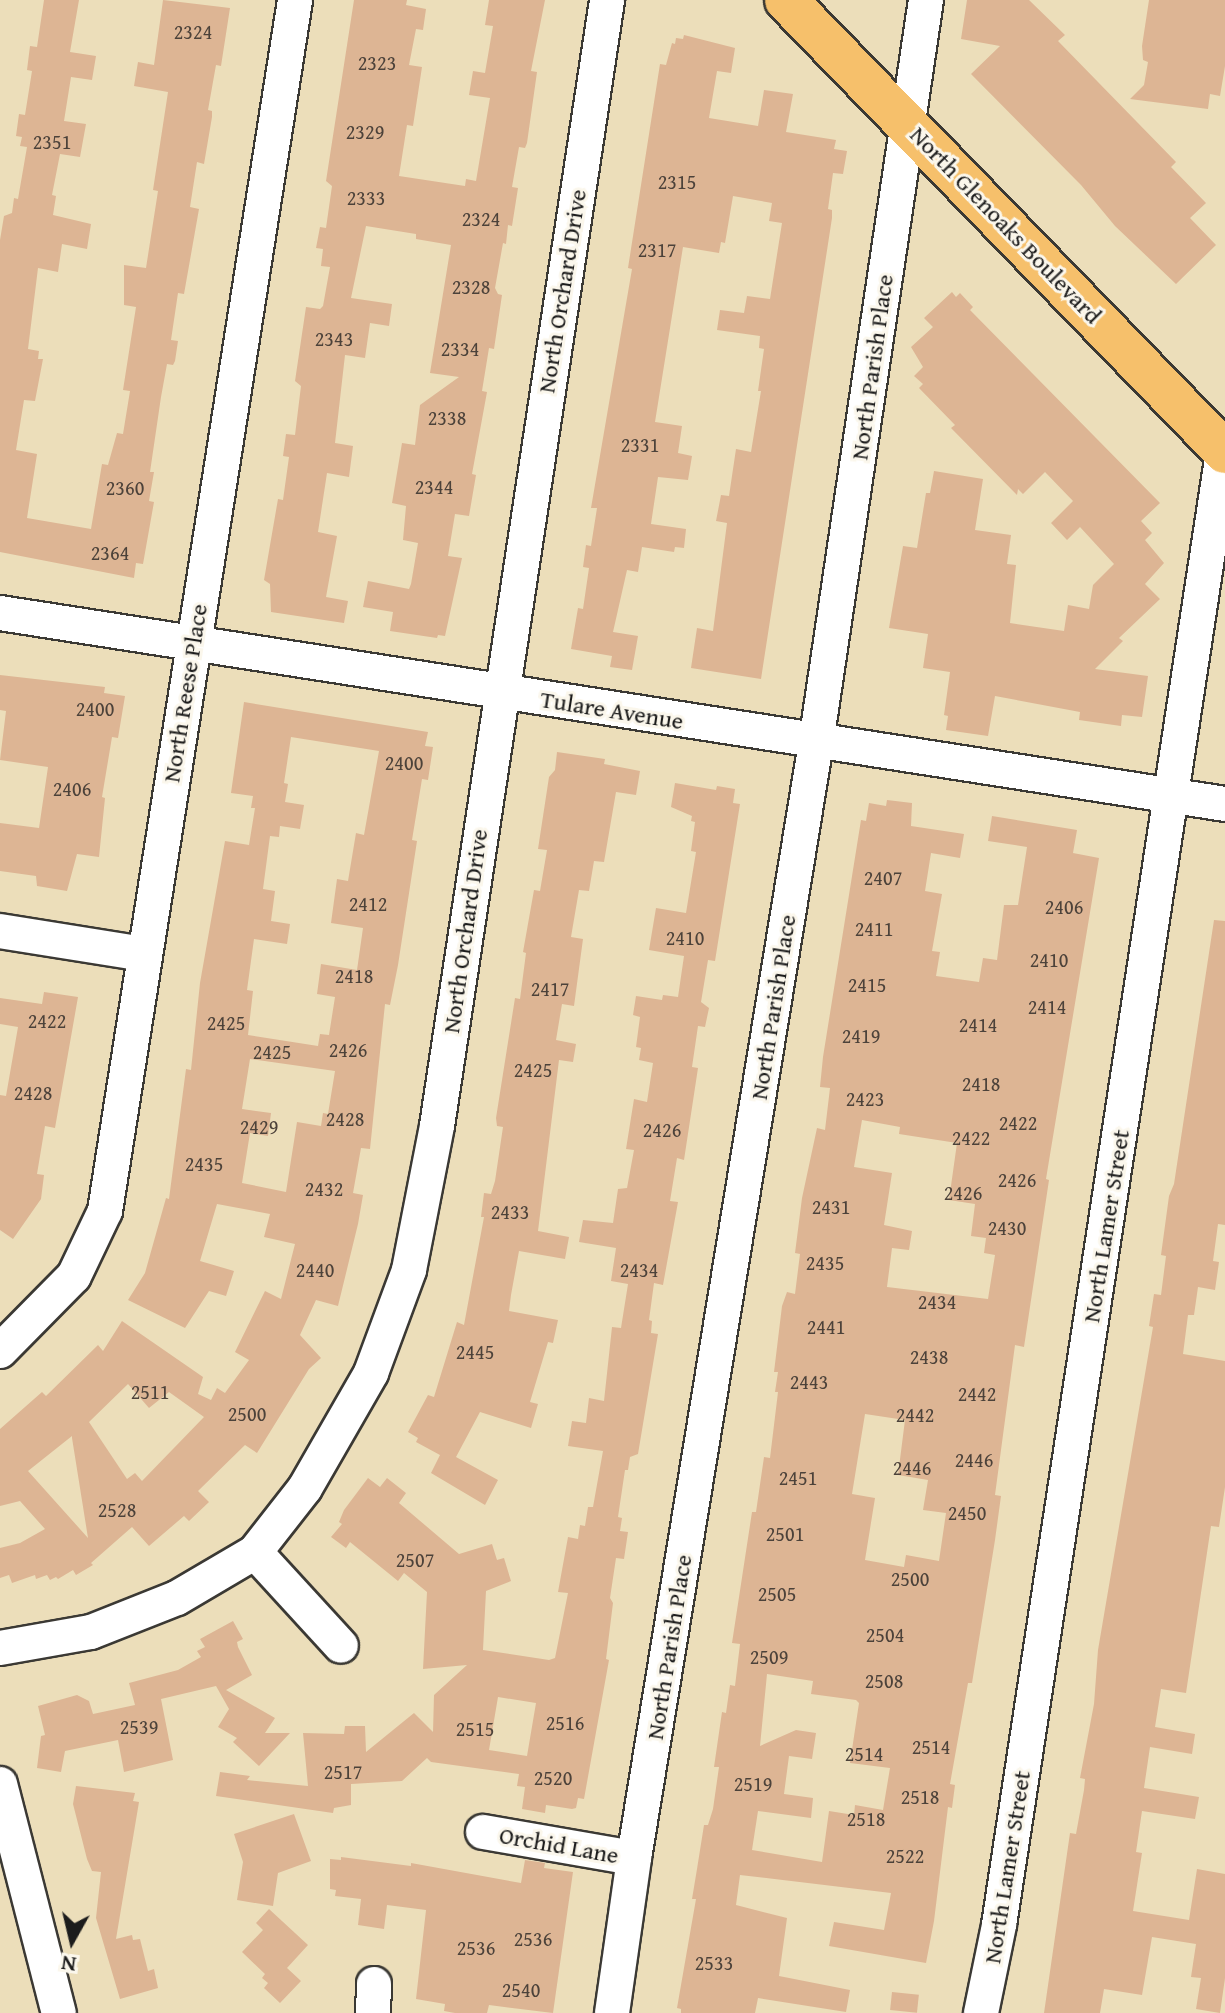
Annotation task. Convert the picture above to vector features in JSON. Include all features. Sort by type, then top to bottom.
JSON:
[{"type":"main road","name":"North Glenoaks Boulevard","points":[[786,0],[1224,447]]},
{"type":"street","name":"North Reese Place","points":[[0,1351],[74,1276],[105,1211],[295,0]]},
{"type":"street","name":"North Orchard Drive","points":[[0,1648],[91,1632],[177,1598],[255,1552],[305,1488],[371,1373],[409,1270],[437,1126],[607,0]]},
{"type":"street","name":"North Parish Place","points":[[612,2013],[634,1858],[816,743],[926,0]]},
{"type":"street","name":"North Lamer Street","points":[[981,2013],[999,1925],[1224,447]]},
{"type":"street","name":"Tulare Avenue","points":[[0,613],[816,743],[1225,804]]},
{"type":"street","points":[[0,931],[144,954]]},
{"type":"street","points":[[255,1552],[341,1646]]},
{"type":"street","points":[[0,1784],[59,2013]]},
{"type":"street","name":"Orchid Lane","points":[[483,1832],[634,1858]]},
{"type":"building","points":[[44,0],[79,0],[70,52],[96,56],[92,80],[71,77],[64,121],[86,124],[80,157],[60,154],[52,195],[56,196],[53,215],[91,224],[87,249],[62,244],[58,272],[38,268],[28,349],[39,351],[38,359],[43,359],[35,401],[24,400],[16,450],[37,454],[27,518],[91,529],[102,464],[108,465],[117,433],[123,434],[130,391],[123,390],[136,307],[124,305],[124,265],[146,268],[158,191],[153,190],[168,92],[134,86],[138,62],[154,65],[163,0],[230,8],[221,66],[216,65],[208,110],[212,111],[212,117],[204,164],[197,162],[190,207],[199,209],[184,294],[178,293],[171,340],[178,341],[175,361],[173,365],[167,364],[161,397],[150,472],[154,472],[149,501],[154,502],[143,564],[136,563],[134,578],[0,552],[0,240],[4,216],[12,213],[14,198],[18,199],[27,147],[20,146],[22,137],[16,136],[19,114],[25,115],[32,71],[27,70],[30,46],[37,47]]},
{"type":"building","points":[[354,0],[407,0],[406,5],[426,9],[423,30],[416,29],[409,65],[422,67],[413,126],[407,125],[399,176],[465,186],[466,179],[476,181],[490,98],[469,95],[473,71],[485,73],[493,26],[485,25],[489,0],[545,0],[531,71],[537,72],[527,143],[525,148],[519,147],[512,187],[518,188],[512,226],[508,225],[506,244],[503,243],[495,288],[502,295],[494,349],[489,348],[482,391],[487,392],[472,474],[476,475],[469,516],[455,514],[448,556],[462,558],[445,636],[438,635],[437,638],[390,631],[393,612],[363,607],[368,581],[409,589],[411,584],[418,543],[403,540],[406,506],[392,503],[402,443],[415,445],[420,405],[459,377],[430,373],[451,245],[416,239],[416,234],[366,226],[351,298],[392,304],[389,326],[370,323],[365,358],[345,355],[335,443],[353,446],[349,477],[327,473],[318,532],[337,536],[326,597],[348,601],[344,623],[271,612],[270,584],[264,580],[278,499],[283,500],[289,457],[283,456],[286,434],[295,435],[301,386],[295,381],[306,307],[320,309],[323,306],[330,267],[321,266],[323,249],[316,248],[320,227],[326,228],[332,186],[326,181]]},
{"type":"building","points":[[967,0],[1029,0],[1065,35],[1058,41],[1176,162],[1171,167],[1206,203],[1190,218],[1216,245],[1176,284],[1115,226],[1081,185],[971,74],[1000,46],[961,39]]},
{"type":"building","points":[[1149,0],[1225,0],[1225,66],[1220,96],[1210,94],[1208,109],[1130,99],[1144,85],[1148,62],[1143,60],[1142,46]]},
{"type":"building","points":[[684,35],[735,48],[731,73],[717,71],[709,118],[758,126],[764,90],[793,94],[786,132],[836,140],[834,149],[847,151],[843,174],[833,173],[828,209],[832,210],[832,218],[761,679],[691,668],[697,628],[713,631],[727,523],[716,521],[721,495],[729,496],[736,449],[751,452],[761,391],[758,391],[764,349],[759,348],[760,336],[717,330],[720,310],[744,313],[747,296],[770,299],[782,223],[769,221],[772,203],[733,196],[725,243],[721,242],[719,253],[683,247],[655,422],[682,426],[678,453],[692,456],[688,480],[658,477],[651,524],[686,529],[684,548],[675,547],[674,552],[642,547],[638,572],[627,570],[613,632],[638,636],[632,670],[610,667],[612,656],[571,649],[578,608],[583,609],[589,568],[583,567],[586,545],[591,546],[597,508],[591,508],[632,269],[628,268],[660,64],[666,65],[672,43],[675,44],[676,38],[683,39]]},
{"type":"building","points":[[952,292],[956,297],[960,293],[973,307],[970,310],[1160,503],[1141,521],[1152,533],[1145,540],[1164,563],[1145,584],[1160,599],[1119,638],[1123,641],[1095,669],[1148,676],[1142,717],[1122,715],[1121,726],[1079,720],[1080,712],[995,696],[988,736],[946,730],[948,716],[944,715],[950,672],[923,668],[928,634],[889,628],[903,546],[917,548],[926,493],[930,493],[934,471],[983,479],[975,530],[1011,535],[1007,564],[1016,565],[1010,623],[1064,631],[1068,605],[1089,609],[1093,585],[1114,564],[1080,527],[1067,540],[1051,523],[1073,501],[1045,472],[1023,494],[1018,489],[1017,495],[951,428],[955,425],[919,388],[923,384],[914,376],[923,367],[911,347],[933,327],[924,318]]},
{"type":"building","points":[[0,675],[105,687],[104,693],[125,696],[118,738],[112,737],[102,797],[105,798],[99,857],[77,854],[67,891],[37,886],[36,876],[0,871],[0,823],[39,828],[48,767],[0,760],[6,711],[0,710]]},
{"type":"building","points":[[244,702],[428,732],[425,746],[433,747],[428,780],[422,779],[412,840],[417,841],[398,965],[390,1005],[385,1004],[370,1149],[361,1148],[353,1193],[363,1195],[338,1306],[316,1300],[300,1335],[321,1358],[309,1369],[257,1453],[245,1445],[198,1491],[209,1502],[189,1521],[184,1516],[149,1546],[132,1527],[91,1563],[93,1565],[76,1575],[73,1570],[58,1579],[50,1580],[47,1575],[36,1579],[35,1575],[12,1583],[9,1575],[0,1578],[0,1548],[20,1543],[45,1529],[20,1501],[0,1506],[0,1429],[42,1392],[46,1396],[98,1345],[103,1351],[122,1321],[203,1377],[198,1394],[211,1400],[217,1388],[225,1393],[249,1360],[235,1352],[265,1291],[281,1299],[295,1244],[264,1237],[270,1214],[217,1204],[200,1261],[234,1271],[226,1296],[209,1291],[185,1328],[128,1300],[145,1273],[166,1198],[169,1199],[186,1069],[191,1070],[200,983],[225,841],[249,845],[255,808],[251,808],[253,796],[231,793]],"holes":[[[291,737],[379,751],[364,835],[356,833],[348,881],[337,879],[331,923],[363,928],[357,970],[321,964],[317,994],[335,997],[329,1035],[320,1034],[318,1046],[248,1035],[253,991],[247,990],[254,939],[287,944],[290,924],[271,921],[275,891],[263,889],[270,836],[279,837],[280,826],[300,829],[304,805],[285,802],[288,784],[284,783]],[[250,1059],[335,1071],[328,1114],[323,1113],[321,1126],[297,1122],[286,1192],[242,1183],[250,1133],[268,1136],[271,1113],[242,1109]],[[128,1384],[149,1408],[169,1392],[204,1417],[142,1481],[135,1473],[127,1479],[89,1422]],[[72,1436],[88,1538],[28,1471]]]},
{"type":"building","points":[[557,752],[605,759],[604,764],[640,771],[636,795],[616,792],[604,862],[594,861],[589,891],[579,890],[571,937],[583,939],[574,1006],[562,1004],[556,1040],[576,1044],[573,1062],[559,1060],[538,1231],[569,1237],[565,1259],[519,1251],[511,1295],[509,1311],[558,1320],[553,1343],[548,1342],[530,1402],[538,1404],[531,1428],[480,1412],[456,1457],[498,1480],[485,1505],[431,1473],[440,1455],[416,1442],[418,1438],[408,1432],[428,1395],[434,1397],[457,1322],[464,1325],[484,1217],[481,1217],[484,1193],[491,1194],[495,1181],[503,1127],[497,1126],[496,1118],[515,998],[520,999],[526,953],[523,952],[534,890],[540,891],[547,850],[538,849],[549,777],[555,770]]},
{"type":"building","points":[[675,783],[716,790],[717,786],[735,789],[733,803],[740,804],[715,961],[708,960],[701,1002],[709,1008],[705,1027],[698,1026],[692,1067],[698,1068],[684,1160],[677,1158],[670,1201],[678,1202],[663,1285],[654,1283],[649,1320],[652,1321],[651,1333],[658,1334],[638,1454],[630,1457],[628,1470],[625,1470],[618,1517],[622,1518],[620,1531],[628,1532],[624,1559],[616,1558],[610,1598],[613,1603],[606,1659],[609,1660],[584,1799],[578,1798],[576,1808],[572,1809],[546,1805],[545,1813],[522,1809],[525,1787],[517,1786],[519,1774],[431,1762],[427,1758],[402,1781],[351,1784],[351,1805],[334,1808],[333,1813],[216,1796],[220,1772],[250,1776],[247,1780],[308,1786],[303,1733],[344,1734],[345,1726],[365,1726],[366,1752],[414,1713],[433,1732],[434,1695],[467,1665],[423,1669],[427,1592],[404,1573],[398,1581],[350,1542],[346,1548],[331,1537],[342,1524],[339,1522],[344,1510],[368,1478],[380,1487],[387,1478],[406,1493],[399,1503],[459,1554],[492,1544],[497,1560],[504,1558],[511,1581],[486,1591],[483,1650],[549,1660],[555,1658],[568,1593],[558,1592],[568,1537],[578,1539],[580,1525],[585,1526],[588,1507],[593,1507],[603,1451],[568,1446],[572,1421],[586,1423],[589,1398],[604,1401],[612,1327],[621,1328],[628,1284],[611,1281],[616,1248],[579,1242],[583,1220],[613,1223],[618,1189],[627,1188],[634,1150],[626,1149],[634,1099],[647,1102],[653,1063],[639,1060],[641,1048],[636,1047],[640,1017],[633,1015],[636,996],[662,1000],[663,995],[678,997],[684,956],[649,950],[656,908],[686,913],[696,852],[691,851],[695,822],[691,821],[692,816],[671,807]],"holes":[[[498,1697],[536,1703],[527,1756],[489,1750]]]},
{"type":"building","points":[[887,800],[912,803],[911,826],[964,834],[960,858],[931,853],[925,891],[942,894],[932,951],[940,952],[936,976],[979,982],[983,958],[997,960],[1004,905],[1018,905],[1027,847],[988,841],[992,816],[1077,830],[1073,853],[1099,858],[1046,1179],[1049,1180],[1024,1347],[1015,1345],[995,1495],[1001,1496],[995,1540],[972,1683],[968,1683],[950,1784],[955,1785],[952,1808],[948,1807],[934,1921],[926,1963],[829,1946],[834,1922],[884,1930],[891,1893],[740,1875],[736,1905],[787,1918],[779,1976],[850,1990],[846,2012],[758,1998],[755,2013],[681,2013],[681,2009],[677,2008],[696,1899],[692,1899],[704,1825],[708,1825],[713,1809],[719,1767],[714,1767],[722,1712],[726,1713],[730,1685],[735,1686],[740,1644],[732,1643],[752,1512],[756,1512],[764,1457],[770,1458],[778,1392],[775,1392],[778,1372],[774,1372],[782,1306],[787,1292],[795,1294],[800,1254],[795,1253],[802,1198],[817,1128],[825,1130],[830,1088],[820,1087],[823,1057],[861,820],[866,821],[869,803],[886,806]],"holes":[[[862,1120],[900,1127],[899,1134],[957,1143],[949,1200],[975,1204],[971,1236],[986,1238],[984,1253],[995,1255],[988,1299],[887,1287],[892,1248],[909,1250],[912,1231],[884,1225],[892,1173],[854,1167]],[[865,1414],[905,1420],[898,1475],[928,1480],[923,1510],[946,1513],[939,1561],[906,1555],[904,1567],[865,1560],[875,1498],[852,1494]],[[767,1674],[813,1681],[811,1694],[856,1700],[859,1703],[850,1763],[890,1768],[883,1810],[855,1805],[854,1815],[829,1811],[822,1862],[752,1850],[758,1811],[811,1818],[813,1798],[784,1794],[789,1756],[812,1759],[816,1733],[796,1730],[760,1746]]]},
{"type":"building","points":[[1214,920],[1225,921],[1225,1225],[1218,1224],[1213,1261],[1219,1262],[1215,1290],[1198,1287],[1194,1315],[1188,1315],[1183,1354],[1225,1361],[1225,1487],[1219,1527],[1211,1526],[1186,1693],[1161,1689],[1155,1727],[1195,1734],[1192,1754],[1150,1747],[1144,1788],[1199,1797],[1195,1819],[1142,1811],[1136,1852],[1142,1853],[1133,1911],[1189,1920],[1197,1869],[1225,1874],[1225,1978],[1220,2013],[1196,2009],[1201,1978],[1191,1977],[1196,1944],[1152,1937],[1142,1995],[1104,1989],[1100,2013],[1044,2013],[1070,1833],[1076,1834],[1084,1790],[1085,1779],[1080,1778],[1094,1704],[1098,1650],[1153,1327],[1149,1326],[1154,1294],[1161,1295],[1166,1256],[1161,1255],[1169,1196],[1174,1184]]},
{"type":"building","points":[[44,992],[78,997],[55,1128],[45,1126],[37,1174],[44,1175],[41,1199],[13,1239],[0,1230],[0,1095],[6,1096],[18,1027],[0,1024],[0,998],[42,1004]]},
{"type":"building","points":[[233,1621],[243,1639],[237,1642],[238,1647],[252,1675],[226,1690],[275,1718],[265,1733],[290,1733],[259,1766],[233,1742],[237,1738],[218,1727],[229,1709],[216,1686],[161,1699],[173,1760],[124,1772],[118,1740],[65,1751],[61,1772],[37,1768],[41,1736],[45,1735],[38,1706],[77,1695],[89,1701],[93,1714],[135,1705],[129,1683],[178,1670],[201,1657],[197,1651],[205,1647],[200,1639]]},
{"type":"building","points":[[76,1786],[135,1793],[133,1801],[139,1802],[116,1939],[132,1935],[133,1940],[140,1939],[148,1971],[154,1969],[158,1988],[120,1999],[96,1918],[101,1872],[92,1871],[87,1859],[73,1804]]},
{"type":"building","points":[[294,1814],[311,1861],[278,1873],[273,1906],[237,1900],[243,1862],[234,1834]]},
{"type":"building","points":[[341,1857],[411,1866],[411,1863],[521,1883],[525,1860],[545,1863],[544,1868],[573,1872],[553,2013],[489,2005],[487,2013],[455,2013],[444,2011],[445,2004],[416,1999],[426,1910],[387,1905],[384,1929],[358,1925],[361,1899],[335,1896],[336,1890],[330,1889],[330,1859],[341,1860]]},
{"type":"building","points":[[269,1909],[308,1945],[287,1968],[301,1981],[280,2003],[264,1988],[268,1983],[262,1978],[265,1974],[242,1952],[263,1930],[256,1923]]},
{"type":"building","points":[[892,1992],[919,1995],[917,2013],[890,2010]]}]
